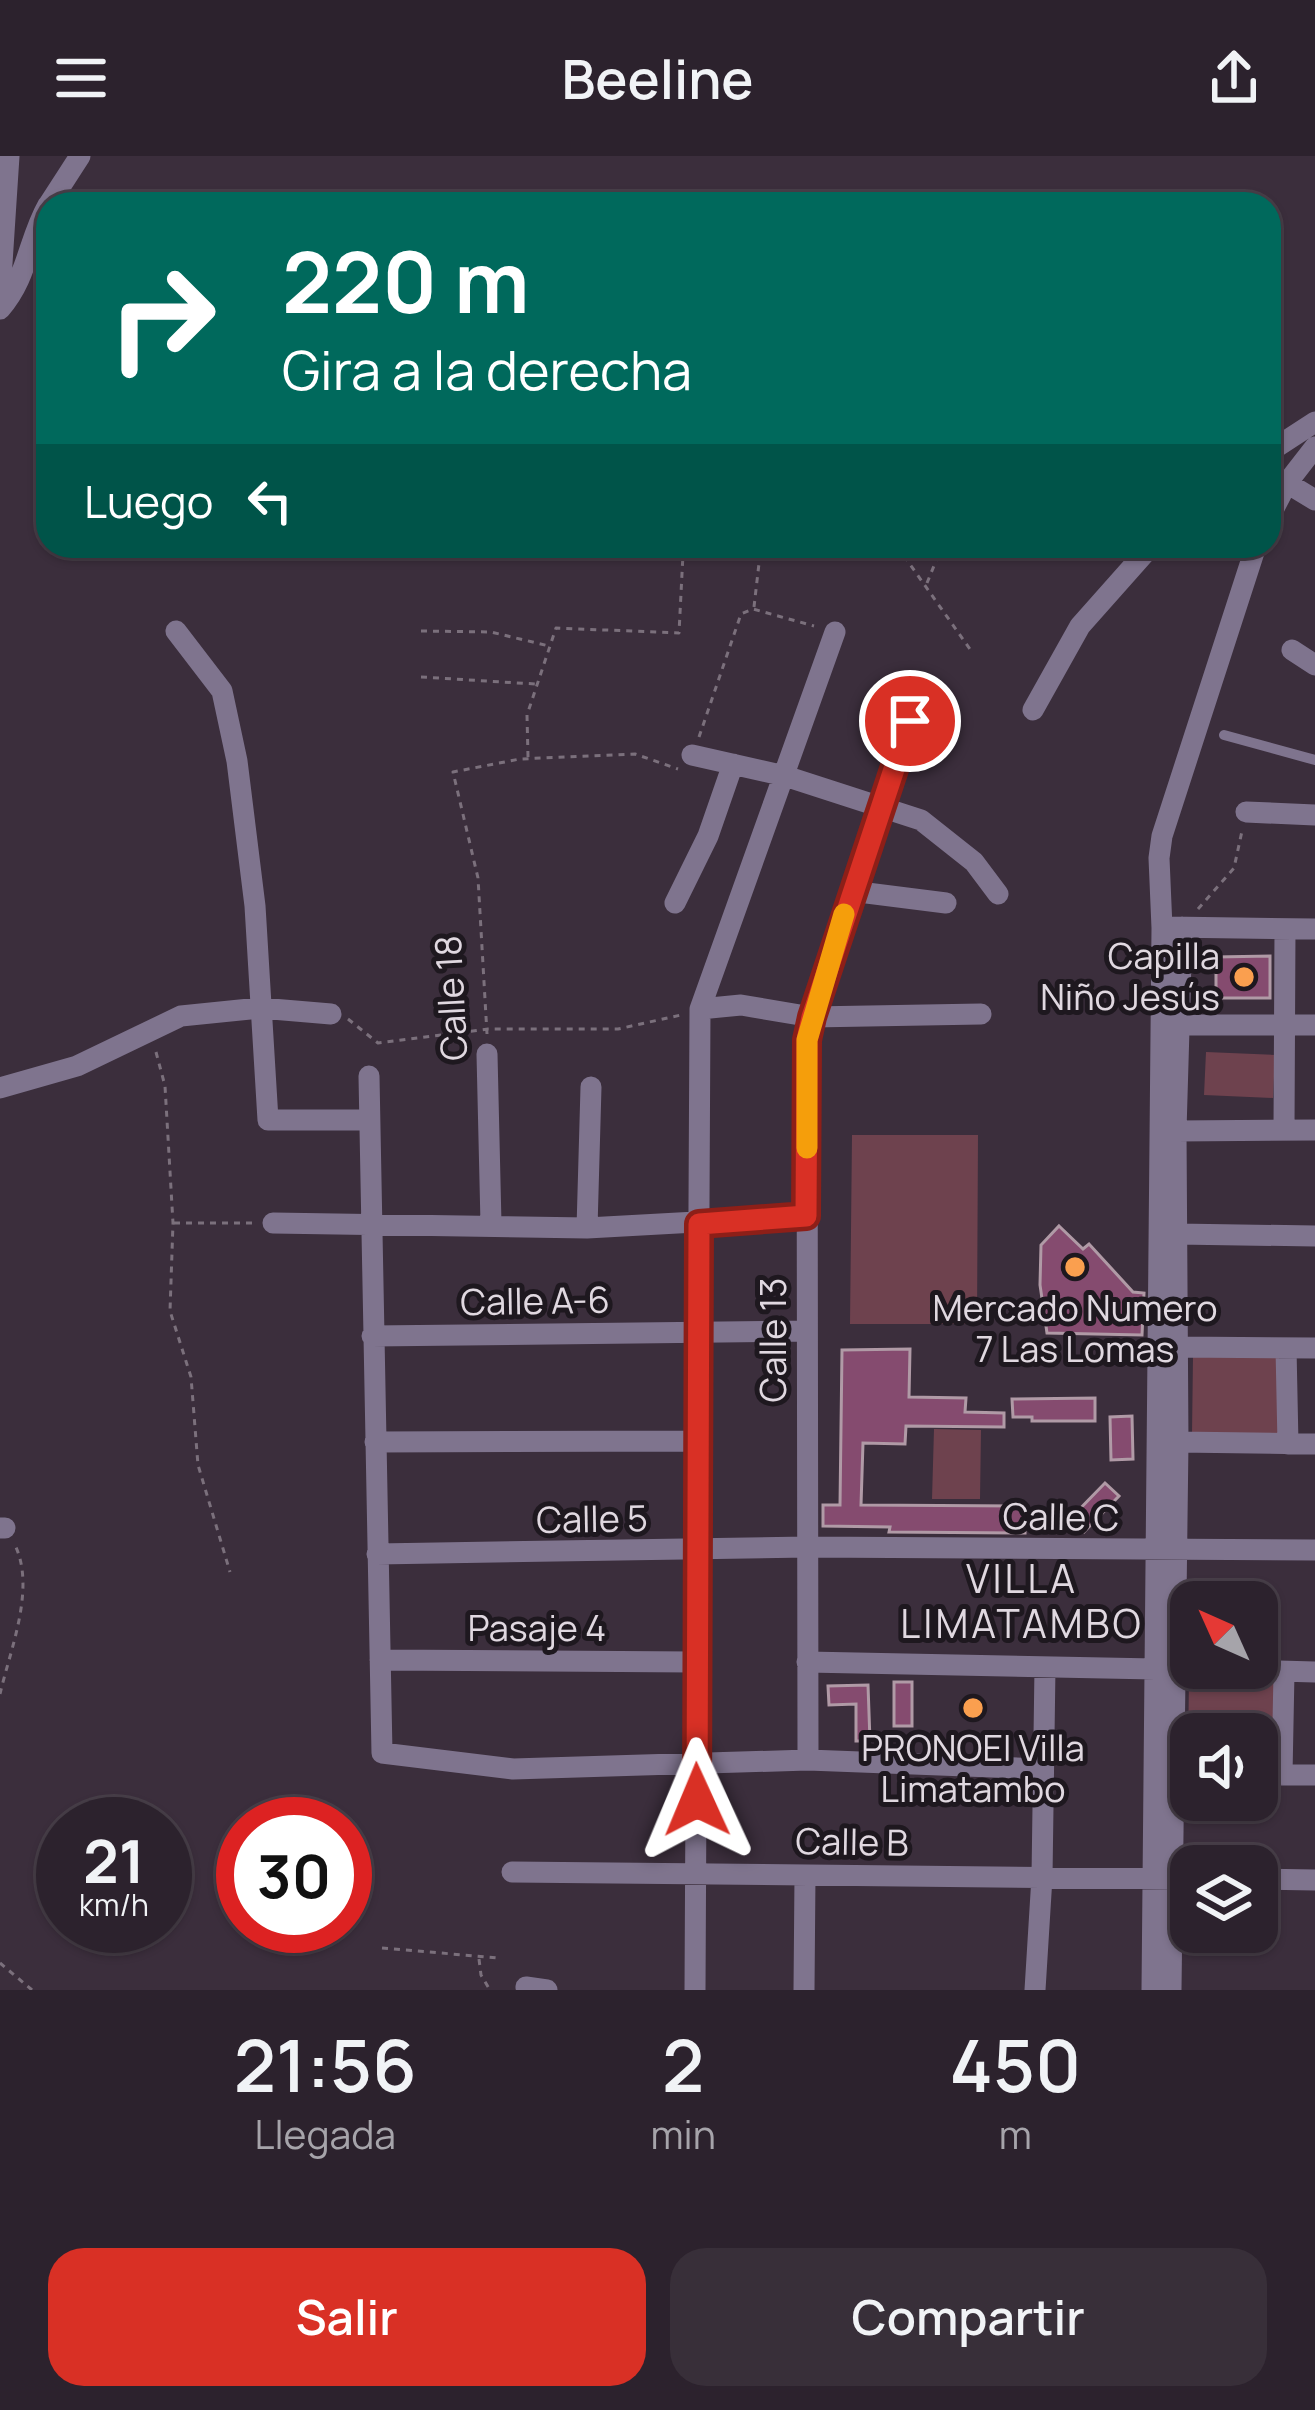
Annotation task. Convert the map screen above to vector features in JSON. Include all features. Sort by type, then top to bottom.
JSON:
[{"type":"street","points":[[0,294],[9,156]]},
{"type":"street","points":[[56,192],[80,156]]},
{"type":"street","points":[[0,309],[16,290],[36,228]]},
{"type":"street","points":[[1281,444],[1315,422]]},
{"type":"street","points":[[1281,495],[1315,447]]},
{"type":"street","points":[[1287,483],[1315,500]]},
{"type":"street","points":[[1033,710],[1080,626],[1140,558]]},
{"type":"street","points":[[1166,1551],[1178,1442],[1178,1025],[1162,836],[1252,558]]},
{"type":"street","points":[[176,632],[222,691],[237,761],[255,905],[268,1120],[369,1120]]},
{"type":"street","points":[[695,1990],[700,1009],[835,632]]},
{"type":"street","points":[[1292,650],[1315,665]]},
{"type":"street","name":"Calle 13","points":[[808,1760],[807,1040],[851,891],[910,721]]},
{"type":"street","points":[[692,755],[785,776],[921,820],[974,862],[998,894]]},
{"type":"street","points":[[675,902],[708,836],[734,764]]},
{"type":"street","points":[[1246,812],[1315,814]]},
{"type":"street","points":[[851,891],[946,903]]},
{"type":"street","points":[[1172,927],[1315,928]]},
{"type":"street","points":[[1171,1845],[1164,1669],[1172,927]]},
{"type":"street","points":[[1284,1130],[1286,929]]},
{"type":"street","points":[[700,1009],[740,1006],[812,1017],[981,1014]]},
{"type":"street","points":[[0,1088],[77,1066],[182,1016],[260,1008],[331,1014]]},
{"type":"street","points":[[1178,1025],[1315,1025]]},
{"type":"street","name":"Calle 18","points":[[487,1054],[491,1224]]},
{"type":"street","points":[[369,1076],[382,1753],[513,1769],[808,1760],[1043,1768]]},
{"type":"street","points":[[587,1228],[591,1087]]},
{"type":"street","points":[[1176,1131],[1315,1130]]},
{"type":"street","points":[[273,1223],[587,1228],[806,1216]]},
{"type":"street","points":[[1177,1234],[1315,1236]]},
{"type":"street","name":"Calle A-6","points":[[372,1336],[806,1331]]},
{"type":"street","points":[[1178,1348],[1315,1348]]},
{"type":"street","points":[[1286,1348],[1288,1444]]},
{"type":"street","points":[[375,1442],[698,1441]]},
{"type":"street","points":[[1178,1442],[1315,1444]]},
{"type":"street","name":"Calle C","points":[[807,1547],[1315,1550]]},
{"type":"street","name":"Calle 5","points":[[377,1554],[807,1547]]},
{"type":"street","name":"Pasaje 4","points":[[380,1660],[694,1662]]},
{"type":"street","points":[[807,1662],[1315,1672]]},
{"type":"street","points":[[1035,1990],[1045,1667]]},
{"type":"street","points":[[1164,1669],[1172,1713]]},
{"type":"street","points":[[1282,1775],[1285,1672]]},
{"type":"street","points":[[1278,1775],[1315,1775]]},
{"type":"street","name":"Calle B","points":[[512,1872],[1170,1878]]},
{"type":"street","points":[[804,1990],[805,1875]]},
{"type":"street","points":[[1278,1879],[1315,1880]]},
{"type":"street","points":[[1152,1990],[1170,1889]]},
{"type":"street","points":[[1171,1953],[1171,1990]]},
{"type":"lane","points":[[1224,736],[1315,760]]},
{"type":"path","points":[[682,558],[680,633],[556,628],[527,715],[529,759],[635,754],[686,772],[741,614],[753,609],[835,632]]},
{"type":"path","points":[[753,609],[759,558]]},
{"type":"path","points":[[906,558],[972,652]]},
{"type":"path","points":[[927,585],[937,558]]},
{"type":"path","points":[[421,631],[491,632],[550,646]]},
{"type":"path","points":[[421,677],[537,684]]},
{"type":"path","name":"Calle 18","points":[[487,1054],[478,878],[452,772],[529,759]]},
{"type":"path","points":[[1172,927],[1234,868],[1246,812]]},
{"type":"path","points":[[331,1014],[344,1016],[378,1043],[488,1029],[618,1029],[700,1009]]},
{"type":"path","points":[[150,1033],[165,1086],[172,1223],[170,1311],[191,1377],[198,1465],[230,1572]]},
{"type":"path","points":[[172,1223],[273,1223]]},
{"type":"path","points":[[0,1694],[22,1601],[19,1552],[2,1528]]},
{"type":"path","points":[[382,1948],[499,1958]]},
{"type":"path","points":[[479,1958],[481,1975],[490,1990]]},
{"type":"path","points":[[0,1964],[32,1990]]},
{"type":"shaded area","points":[[1206,1052],[1275,1055],[1273,1098],[1204,1095]]},
{"type":"shaded area","points":[[852,1135],[978,1135],[977,1324],[850,1324]]},
{"type":"shaded area","points":[[1193,1356],[1279,1356],[1279,1434],[1192,1434]]},
{"type":"shaded area","points":[[934,1429],[981,1430],[980,1499],[932,1499]]},
{"type":"shaded area","points":[[1278,1675],[1279,1758],[1278,1713],[1189,1713],[1189,1689],[1278,1689]]},
{"type":"building","name":"Capilla Niño Jesús","points":[[1270,956],[1270,998],[1216,998],[1216,957]]},
{"type":"building","name":"Mercado Numero 7 Las Lomas","points":[[1059,1226],[1083,1249],[1089,1244],[1133,1292],[1144,1293],[1142,1335],[1047,1333],[1040,1285],[1041,1245]]},
{"type":"building","points":[[910,1349],[909,1397],[966,1398],[965,1412],[1004,1413],[1004,1427],[906,1426],[905,1444],[863,1443],[861,1505],[1025,1506],[1025,1533],[889,1532],[890,1527],[823,1526],[823,1505],[840,1505],[842,1350]]},
{"type":"building","points":[[1095,1398],[1095,1421],[1013,1417],[1012,1399]]},
{"type":"building","points":[[1132,1416],[1133,1459],[1111,1460],[1110,1417]]},
{"type":"building","points":[[1105,1483],[1119,1496],[1084,1532],[1070,1519]]},
{"type":"building","points":[[894,1682],[912,1682],[912,1726],[894,1726]]},
{"type":"building","points":[[868,1685],[870,1741],[856,1741],[856,1704],[829,1705],[828,1686]]},
{"type":"slow traffic","points":[[807,1148],[807,1040],[844,914]]},
{"type":"place","name":"Capilla Niño Jesús","points":[[1244,977]]},
{"type":"place","name":"Mercado Numero 7 Las Lomas","points":[[1075,1267]]},
{"type":"place","name":"PRONOEI Villa Limatambo","points":[[973,1708]]},
{"type":"district","name":"VILLA LIMATAMBO","points":[[1022,1602]]},
{"type":"route","points":[[697,1800],[699,1224],[806,1216],[807,1040],[851,891],[910,721]]}]
